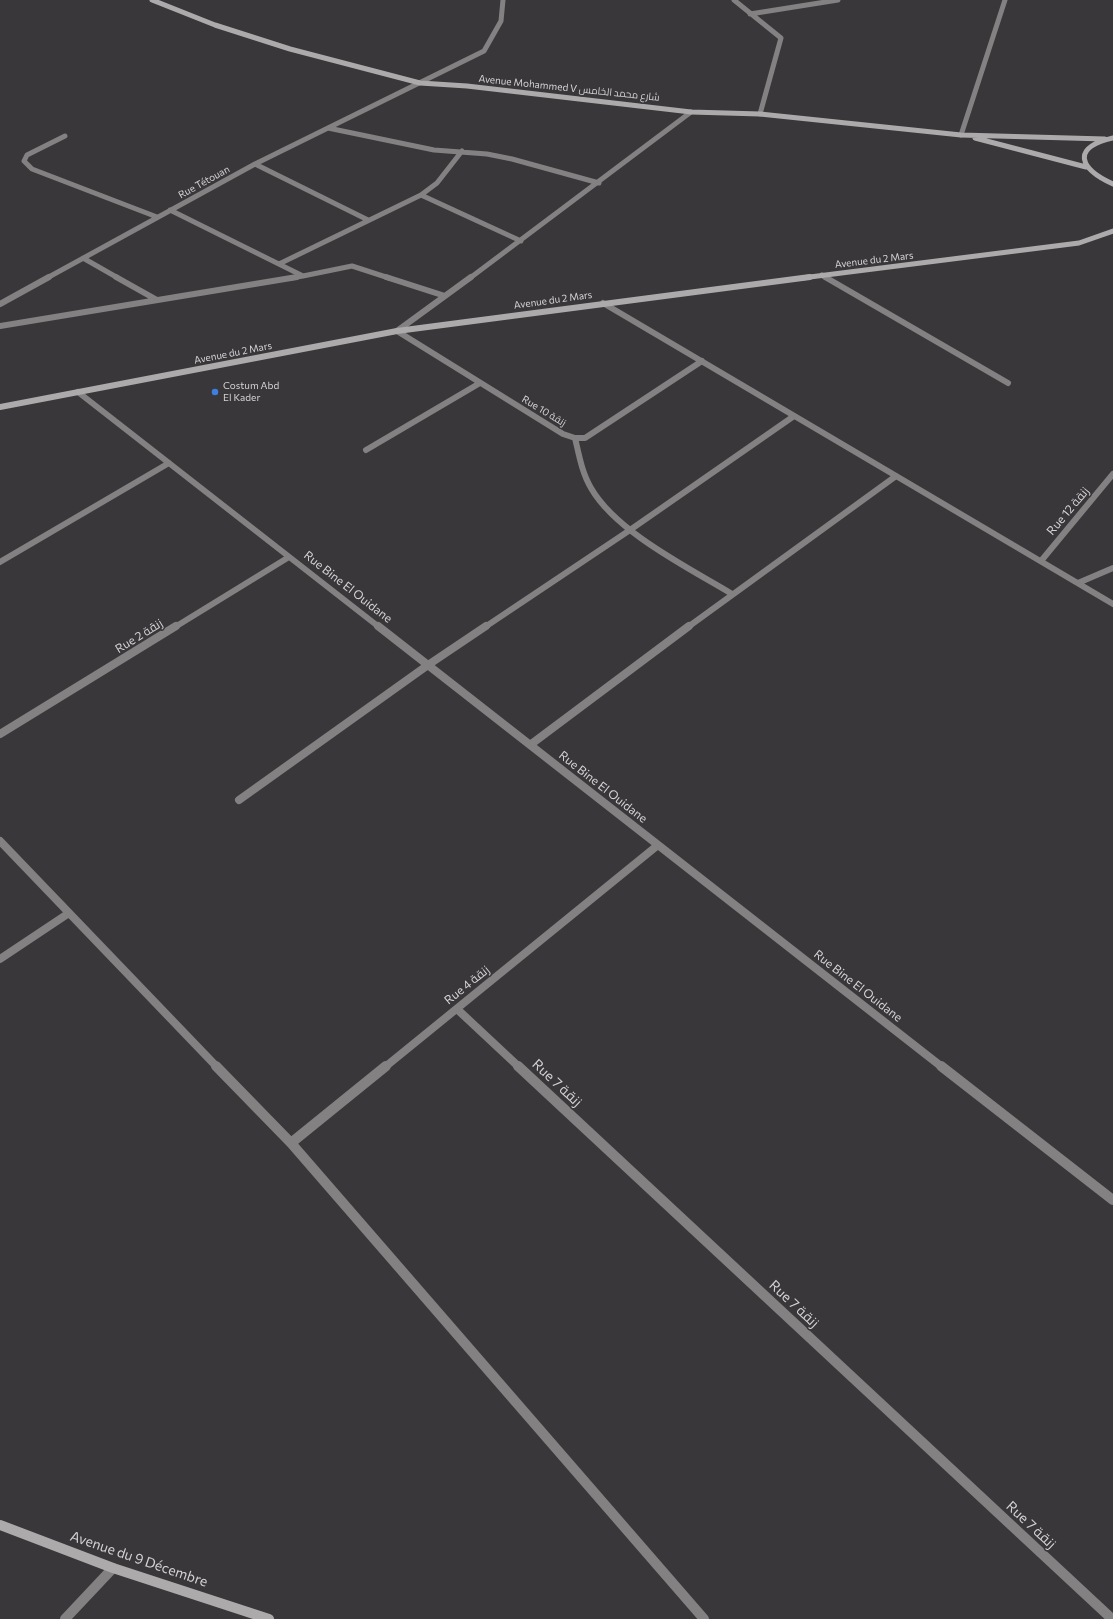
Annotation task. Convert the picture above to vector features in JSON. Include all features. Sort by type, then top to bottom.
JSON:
[{"type":"main road","name":"Avenue Mohammed V شارع محمد الخامس","points":[[152,0],[215,24],[290,49],[420,83],[467,86],[691,112],[760,114],[961,135]]},
{"type":"main road","points":[[176,4],[185,12]]},
{"type":"main road","points":[[961,135],[1113,138]]},
{"type":"main road","points":[[961,135],[1086,167]]},
{"type":"main road","points":[[1105,139],[1088,147],[1083,153],[1083,160],[1086,167],[1100,179],[1112,184],[1113,190]]},
{"type":"main road","name":"Avenue du 2 Mars","points":[[0,407],[397,331],[603,303],[1079,243],[1112,230]]},
{"type":"main road","name":"Avenue du 9 Décembre","points":[[0,1525],[113,1568],[269,1619]]},
{"type":"street","name":"Rue Tétouan","points":[[0,304],[255,164],[484,51],[500,27],[503,0]]},
{"type":"street","points":[[734,0],[780,38],[760,114]]},
{"type":"street","points":[[750,14],[838,0]]},
{"type":"street","points":[[961,135],[1005,0]]},
{"type":"street","points":[[397,331],[599,183],[691,112]]},
{"type":"street","points":[[328,128],[434,150],[462,151],[512,159],[599,183]]},
{"type":"street","points":[[65,136],[27,155],[24,161],[32,169],[157,217]]},
{"type":"street","points":[[279,264],[421,195],[437,183],[462,151]]},
{"type":"street","points":[[255,164],[368,220]]},
{"type":"street","points":[[421,195],[521,241]]},
{"type":"street","points":[[170,210],[303,276]]},
{"type":"street","points":[[83,258],[157,300]]},
{"type":"street","points":[[0,326],[303,276],[352,266],[445,296]]},
{"type":"street","points":[[822,275],[1008,383]]},
{"type":"street","points":[[603,303],[1113,604]]},
{"type":"street","name":"Rue 10 زنقة","points":[[397,331],[563,434],[575,438],[585,438],[702,361]]},
{"type":"street","points":[[366,450],[480,383]]},
{"type":"street","name":"Rue Bine El Ouidane","points":[[78,392],[1113,1200]]},
{"type":"street","points":[[239,800],[428,665],[630,530],[794,416]]},
{"type":"street","points":[[575,438],[586,476],[594,493],[630,530],[732,594]]},
{"type":"street","points":[[0,562],[169,463]]},
{"type":"street","name":"Rue 12 زنقة","points":[[1041,561],[1113,474]]},
{"type":"street","points":[[530,745],[732,594],[896,476]]},
{"type":"street","name":"Rue 2 زنقة","points":[[0,734],[289,557]]},
{"type":"street","points":[[1078,583],[1113,568]]},
{"type":"street","points":[[0,841],[291,1143],[704,1619]]},
{"type":"street","name":"Rue 4 زنقة","points":[[291,1143],[658,845]]},
{"type":"street","points":[[0,959],[68,913]]},
{"type":"street","name":"Rue 7 زنقة","points":[[457,1009],[1112,1619]]},
{"type":"street","points":[[65,1619],[113,1568]]},
{"type":"place","name":"Costum Abd El Kader","points":[[215,392]]}]
